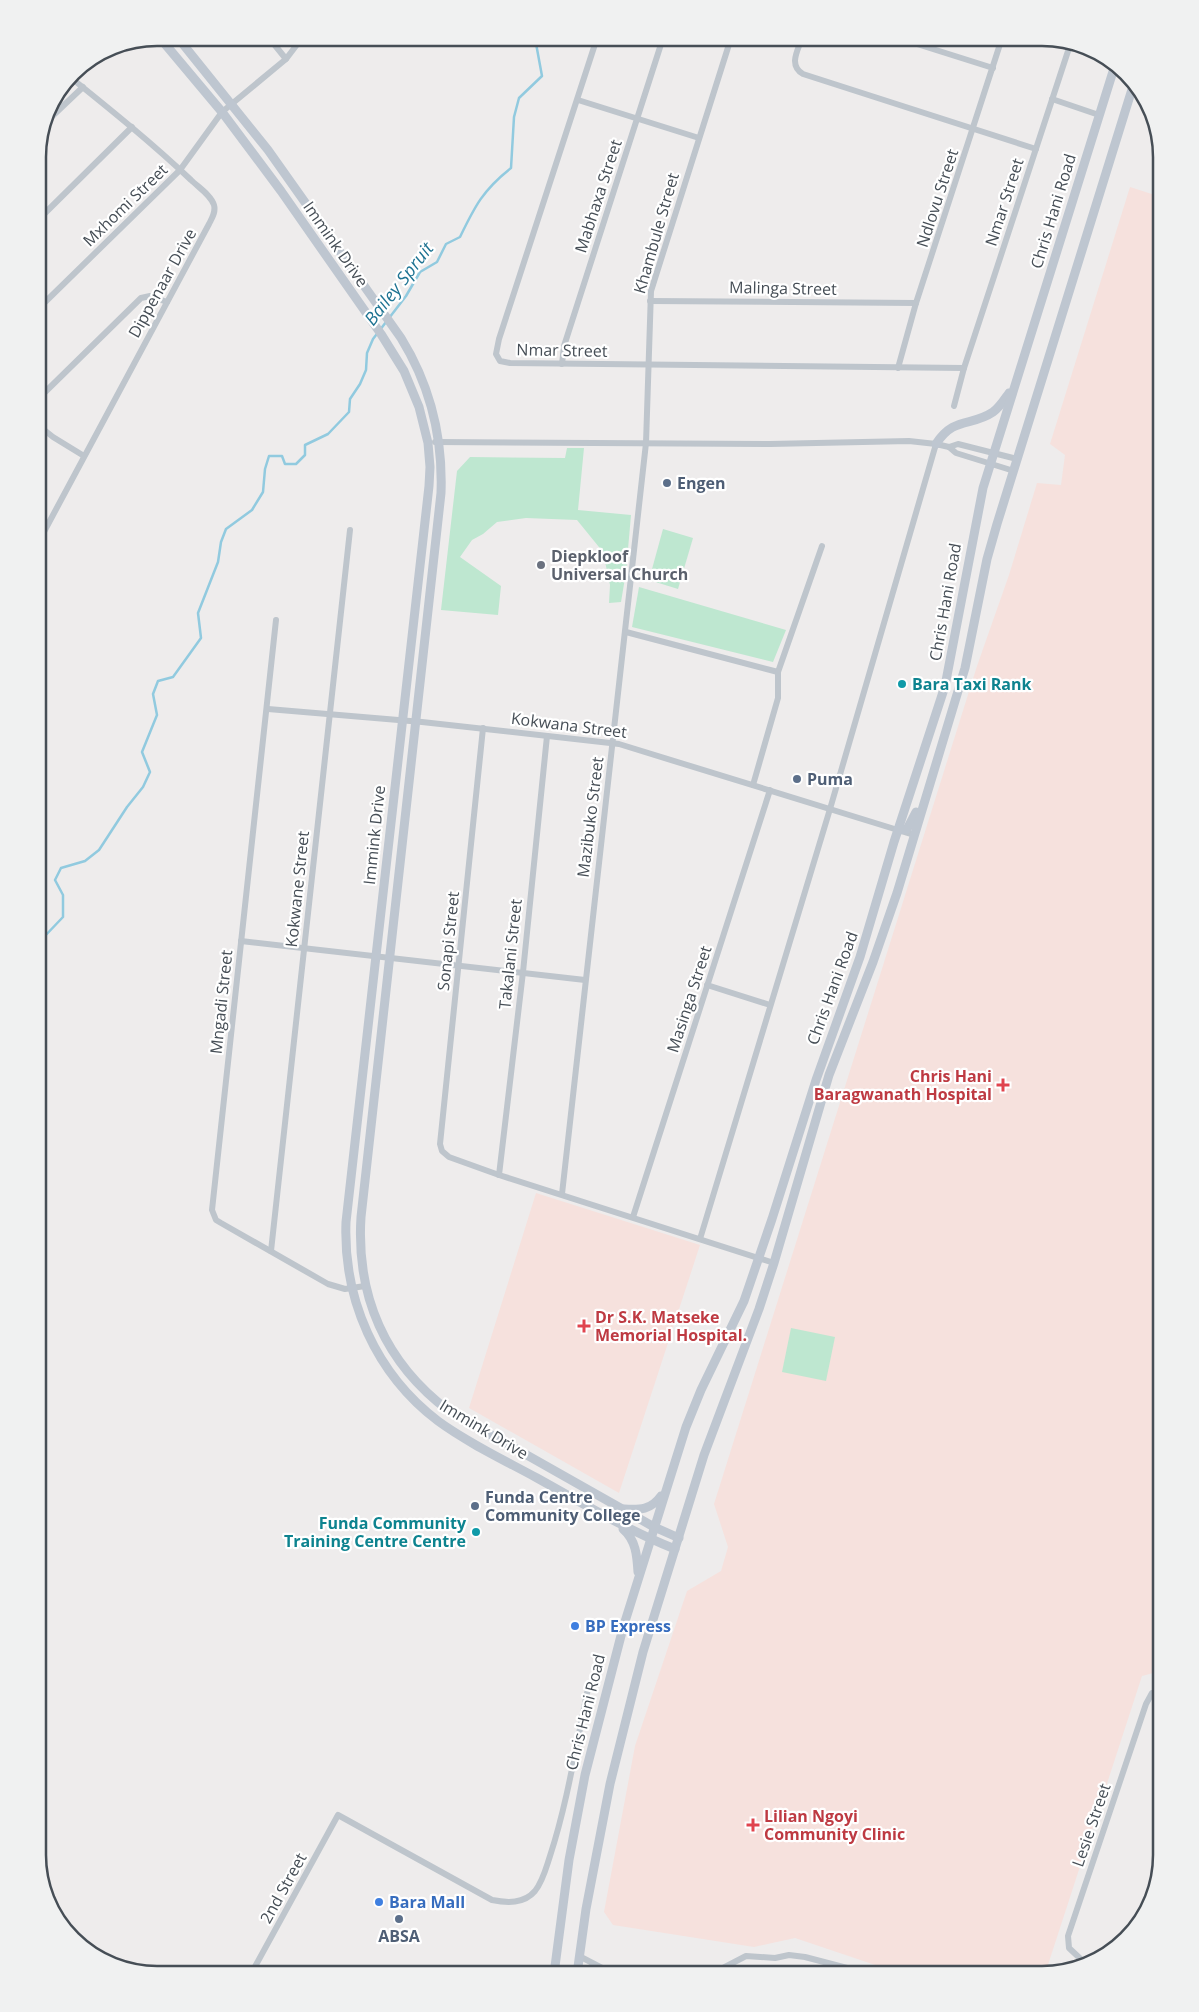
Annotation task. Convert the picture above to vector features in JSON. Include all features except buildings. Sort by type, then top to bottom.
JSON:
[{"type":"main road","name":"Immink Drive","points":[[167,46],[222,112],[381,334],[404,370],[419,406],[428,443],[429,486],[401,720],[346,1222],[346,1250],[352,1289],[362,1322],[379,1355],[397,1381],[429,1414],[472,1442],[616,1522],[675,1549]]},
{"type":"main road","name":"Immink Drive","points":[[184,46],[273,158],[367,289],[413,357],[430,402],[439,441],[441,493],[361,1217],[360,1248],[365,1286],[377,1322],[396,1356],[410,1375],[439,1404],[484,1433],[654,1527],[679,1538]]},
{"type":"main road","name":"Chris Hani Road","points":[[555,1966],[569,1860],[584,1775],[606,1686],[650,1539],[689,1420],[701,1390],[744,1301],[760,1258],[816,1080],[853,978],[898,830],[945,686],[979,502],[1013,387],[1113,72]]},
{"type":"main road","name":"Chris Hani Road","points":[[578,1966],[598,1846],[623,1728],[643,1652],[704,1455],[774,1264],[829,1074],[873,962],[914,835],[965,668],[987,559],[1131,92]]},
{"type":"main road","points":[[936,444],[943,433],[951,427],[986,416],[995,410],[1013,387]]},
{"type":"main road","points":[[898,830],[907,829],[911,823],[933,773]]},
{"type":"main road","points":[[621,1509],[641,1510],[656,1504],[666,1490]]},
{"type":"main road","points":[[616,1522],[632,1538],[636,1551],[639,1577]]},
{"type":"street","points":[[275,46],[286,59]]},
{"type":"street","name":"Mxhomi Street","points":[[46,301],[180,170],[222,112],[286,59],[296,46]]},
{"type":"street","name":"Nmar Street","points":[[595,46],[496,350],[498,358],[504,363],[964,368]]},
{"type":"street","name":"Mabhaxa Street","points":[[562,364],[564,346],[660,46]]},
{"type":"street","name":"Khambule Street","points":[[646,443],[650,301],[653,281],[728,46]]},
{"type":"street","points":[[800,46],[794,64],[796,69],[803,74],[1036,148]]},
{"type":"street","points":[[923,46],[993,68]]},
{"type":"street","name":"Ndlovu Street","points":[[898,368],[916,303],[1000,46]]},
{"type":"street","name":"Nmar Street","points":[[954,406],[964,368],[1068,49]]},
{"type":"street","name":"Dippenaar Drive","points":[[46,528],[166,302],[210,224],[215,209],[214,204],[209,198],[180,170],[132,127],[76,82]]},
{"type":"street","points":[[56,112],[82,87]]},
{"type":"street","points":[[1052,99],[1099,114]]},
{"type":"street","points":[[578,100],[699,138]]},
{"type":"street","points":[[46,212],[132,127]]},
{"type":"street","points":[[46,390],[141,298],[152,296],[166,302]]},
{"type":"street","name":"Malinga Street","points":[[650,301],[916,303]]},
{"type":"street","points":[[46,431],[84,456]]},
{"type":"street","points":[[428,443],[439,441],[646,443],[909,441],[949,447],[956,453],[1014,471]]},
{"type":"street","name":"Mazibuko Street","points":[[562,1194],[646,443]]},
{"type":"street","points":[[700,1239],[830,809],[936,444]]},
{"type":"street","points":[[949,447],[958,444],[1017,459]]},
{"type":"street","name":"Kokwane Street","points":[[271,1251],[350,530]]},
{"type":"street","points":[[753,784],[778,698],[778,672],[822,546]]},
{"type":"street","name":"Mngadi Street","points":[[276,620],[268,709],[212,1210],[216,1220],[334,1287],[352,1289],[365,1286]]},
{"type":"street","points":[[626,632],[778,672]]},
{"type":"street","name":"Kokwana Street","points":[[268,709],[483,728],[630,746],[914,835]]},
{"type":"street","name":"Sonapi Street","points":[[483,728],[440,1144],[445,1155],[499,1175]]},
{"type":"street","name":"Takalani Street","points":[[499,1175],[547,736]]},
{"type":"street","name":"Masinga Street","points":[[633,1217],[770,790]]},
{"type":"street","points":[[241,941],[585,980]]},
{"type":"street","points":[[707,986],[770,1005]]},
{"type":"street","points":[[499,1175],[774,1264]]},
{"type":"street","name":"2nd Street","points":[[255,1966],[338,1815],[492,1900],[504,1902],[526,1898],[535,1891],[542,1879],[558,1830],[589,1684]]},
{"type":"street","name":"Lesie Street","points":[[1081,1959],[1069,1948],[1068,1939],[1146,1704],[1150,1695],[1153,1694]]},
{"type":"street","points":[[727,1966],[746,1956],[775,1958],[789,1955],[839,1966]]},
{"type":"street","points":[[579,1956],[598,1966]]},
{"type":"shaded area","name":"Chris Hani Baragwanath Hospital","points":[[1130,187],[1153,194],[1153,1673],[1142,1676],[1048,1966],[878,1966],[795,1938],[754,1947],[613,1925],[604,1912],[635,1746],[687,1591],[721,1571],[728,1547],[714,1504],[977,666],[1009,575],[1037,483],[1061,485],[1065,455],[1050,444]]},
{"type":"shaded area","name":"Dr S.K. Matseke Memorial Hospital.","points":[[536,1193],[700,1245],[619,1493],[469,1408]]},
{"type":"green space","points":[[567,448],[584,448],[578,510],[631,515],[626,572],[621,602],[609,603],[610,585],[603,552],[577,520],[526,518],[497,522],[483,534],[472,540],[460,557],[501,586],[498,615],[441,610],[457,471],[470,457],[565,458]]},
{"type":"green space","points":[[663,529],[693,538],[678,589],[649,580]]},
{"type":"green space","points":[[639,587],[786,630],[773,662],[632,627]]},
{"type":"green space","points":[[791,1328],[835,1337],[826,1381],[782,1372]]},
{"type":"waterway","name":"Bailey Spruit","points":[[46,935],[63,917],[63,895],[55,880],[61,868],[85,861],[99,850],[127,807],[143,787],[150,772],[142,752],[157,715],[153,694],[158,681],[173,677],[201,638],[198,613],[218,562],[221,542],[226,529],[252,510],[263,492],[265,469],[269,456],[282,456],[285,464],[296,464],[305,455],[305,445],[328,434],[349,412],[350,399],[360,384],[366,370],[367,353],[373,339],[406,296],[420,272],[437,262],[446,244],[460,237],[481,199],[493,184],[511,168],[514,117],[519,98],[542,76],[536,46]]},
{"type":"place","name":"Engen","points":[[667,483]]},
{"type":"place","name":"Diepkloof Universal Church","points":[[541,565]]},
{"type":"place","name":"Bara Taxi Rank","points":[[902,684]]},
{"type":"place","name":"Puma","points":[[797,779]]},
{"type":"place","name":"Chris Hani Baragwanath Hospital","points":[[1003,1085]]},
{"type":"place","name":"Dr S.K. Matseke Memorial Hospital.","points":[[584,1326]]},
{"type":"place","name":"Funda Centre Community College","points":[[475,1506]]},
{"type":"place","name":"Funda Community Training Centre Centre","points":[[476,1532]]},
{"type":"place","name":"BP Express","points":[[575,1626]]},
{"type":"place","name":"Lilian Ngoyi Community Clinic","points":[[753,1825]]},
{"type":"place","name":"Bara Mall","points":[[379,1902]]},
{"type":"place","name":"ABSA","points":[[399,1919]]}]
